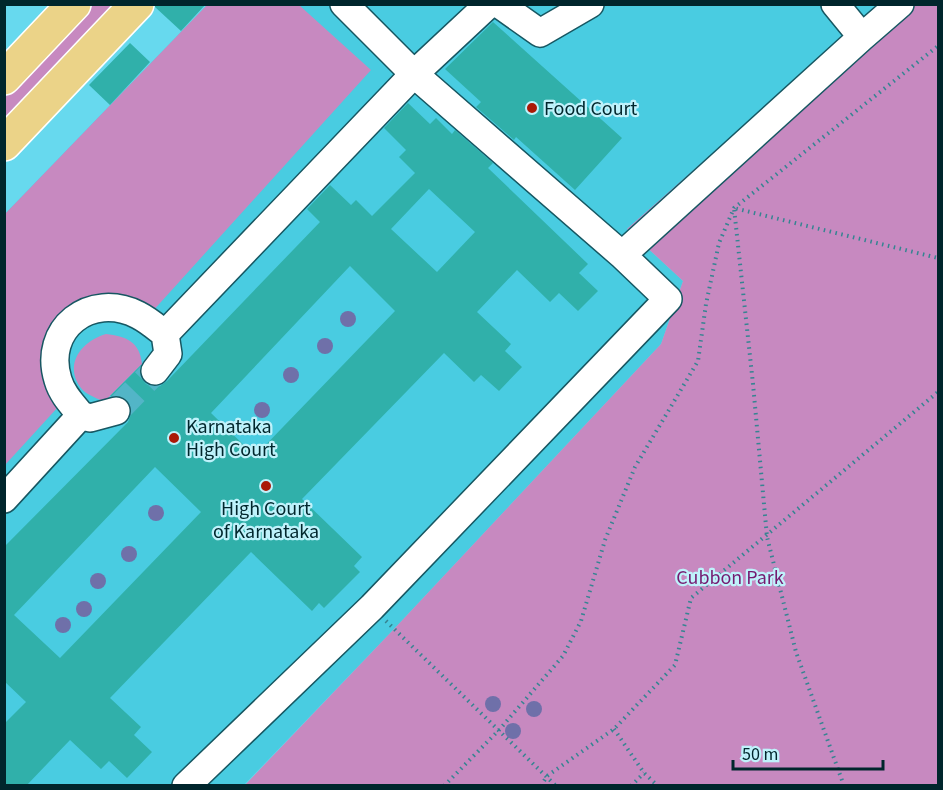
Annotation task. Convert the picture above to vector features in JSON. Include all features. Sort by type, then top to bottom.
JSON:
[{"type":"main road","points":[[4,78],[74,4]]},
{"type":"main road","points":[[4,144],[137,4]]},
{"type":"lane","points":[[186,786],[372,607],[668,299],[622,255],[414,74],[344,4]]},
{"type":"lane","points":[[165,334],[414,74],[489,4]]},
{"type":"lane","points":[[499,4],[540,33],[590,4]]},
{"type":"lane","points":[[835,4],[862,37]]},
{"type":"lane","points":[[622,255],[900,4]]},
{"type":"lane","points":[[117,411],[90,418],[81,415],[62,392],[54,359],[59,338],[72,321],[87,311],[110,308],[137,314],[165,334],[168,354],[155,371]]},
{"type":"lane","points":[[4,499],[81,415]]},
{"type":"path","points":[[444,786],[499,730],[563,656],[581,621],[605,540],[635,467],[698,361],[706,304],[719,243],[734,208],[939,46]]},
{"type":"path","points":[[734,208],[939,258]]},
{"type":"path","points":[[734,208],[767,537],[796,652],[844,786]]},
{"type":"path","points":[[541,786],[547,776],[614,729],[675,665],[691,598],[939,392]]},
{"type":"path","points":[[372,607],[556,786]]},
{"type":"path","points":[[614,729],[644,772],[658,786]]},
{"type":"path","points":[[631,786],[644,772]]},
{"type":"shaded area","name":"High Court of Karnataka","points":[[207,5],[880,5],[627,229],[683,281],[661,344],[394,629],[244,785],[5,785],[4,215]]},
{"type":"green space","points":[[93,5],[117,5],[5,125],[4,98]]},
{"type":"green space","points":[[207,5],[299,5],[371,70],[151,313],[141,306],[47,334],[42,355],[43,372],[59,406],[5,465],[4,215]]},
{"type":"green space","name":"Cubbon Park","points":[[880,5],[938,5],[938,785],[244,786],[661,344],[683,281],[627,229]]},
{"type":"green space","points":[[106,334],[120,336],[135,345],[141,356],[142,364],[108,398],[102,401],[83,390],[76,379],[74,370],[75,362],[83,348],[97,337]]},
{"type":"building","points":[[155,4],[206,4],[181,31],[155,7]]},
{"type":"building","name":"Food Court","points":[[493,22],[622,138],[575,190],[516,137],[514,140],[476,107],[481,102],[445,69]]},
{"type":"building","points":[[130,43],[150,62],[110,105],[89,85]]},
{"type":"building","name":"Karnataka High Court","points":[[408,103],[430,124],[436,118],[452,134],[455,130],[493,163],[488,168],[588,264],[579,273],[598,291],[578,311],[559,293],[550,302],[517,270],[477,312],[511,344],[505,351],[522,367],[499,391],[481,375],[474,382],[444,353],[302,499],[362,557],[354,566],[360,572],[324,608],[319,603],[312,611],[251,552],[110,698],[141,727],[134,735],[152,752],[127,778],[109,761],[101,769],[70,740],[26,786],[4,786],[4,724],[26,702],[4,681],[4,547],[128,422],[131,406],[127,400],[119,396],[110,396],[141,365],[140,376],[146,384],[154,387],[167,381],[320,222],[307,209],[330,185],[351,205],[356,200],[372,216],[415,173],[399,157],[406,150],[384,128]],"holes":[[[429,189],[475,232],[437,272],[391,229]],[[350,266],[395,311],[255,456],[211,413]],[[155,467],[201,512],[60,658],[14,615]]]},
{"type":"tunnel","points":[[116,411],[155,371]]},
{"type":"place","name":"Food Court","points":[[532,108]]},
{"type":"place","name":"Karnataka High Court","points":[[174,438]]},
{"type":"place","name":"High Court of Karnataka","points":[[266,486]]}]
